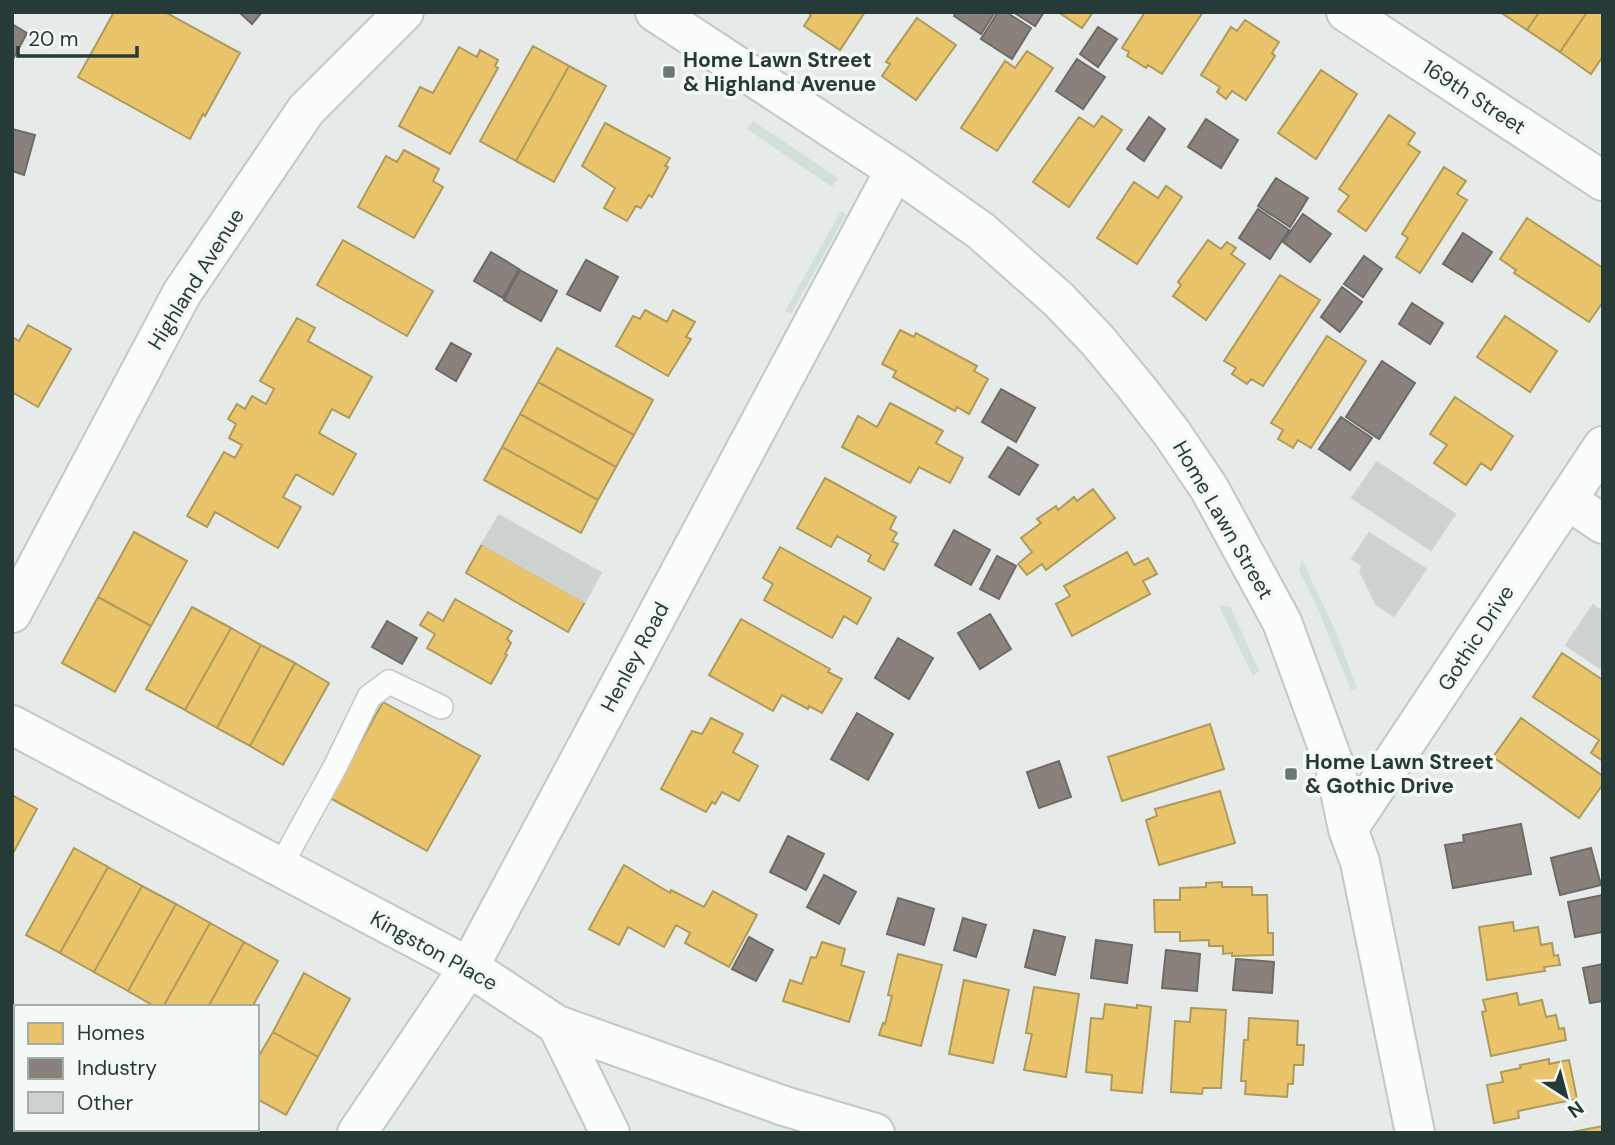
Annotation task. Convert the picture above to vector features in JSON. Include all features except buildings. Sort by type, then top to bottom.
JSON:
[{"type":"street","name":"Highland Avenue","points":[[12,613],[182,293],[306,110],[404,12]]},
{"type":"street","name":"Home Lawn Street","points":[[655,12],[895,170],[981,231],[1059,300],[1098,341],[1171,432],[1209,488],[1282,622],[1335,767],[1348,829],[1360,862],[1415,1133]]},
{"type":"street","name":"169th Street","points":[[1346,12],[1603,181]]},
{"type":"street","name":"Henley Road","points":[[357,1133],[469,967],[895,170]]},
{"type":"street","name":"Gothic Drive","points":[[1348,829],[1603,446]]},
{"type":"street","points":[[1567,500],[1603,524]]},
{"type":"street","name":"Kingston Place","points":[[12,725],[469,967],[557,1025],[784,1106],[875,1133]]},
{"type":"street","points":[[557,1025],[610,1133]]},
{"type":"lane","points":[[280,867],[335,767],[369,697],[389,682],[441,707]]},
{"type":"shaded area","points":[[753,121],[838,178],[832,187],[747,129]]},
{"type":"shaded area","points":[[841,211],[846,214],[791,314],[785,311]]},
{"type":"shaded area","points":[[1302,560],[1336,632],[1357,688],[1351,690],[1314,600],[1299,571]]},
{"type":"shaded area","points":[[1219,606],[1230,606],[1259,671],[1253,676]]},
{"type":"place","name":"Home Lawn Street & Highland Avenue","points":[[669,72]]},
{"type":"place","name":"Home Lawn Street & Gothic Drive","points":[[1291,774]]}]
